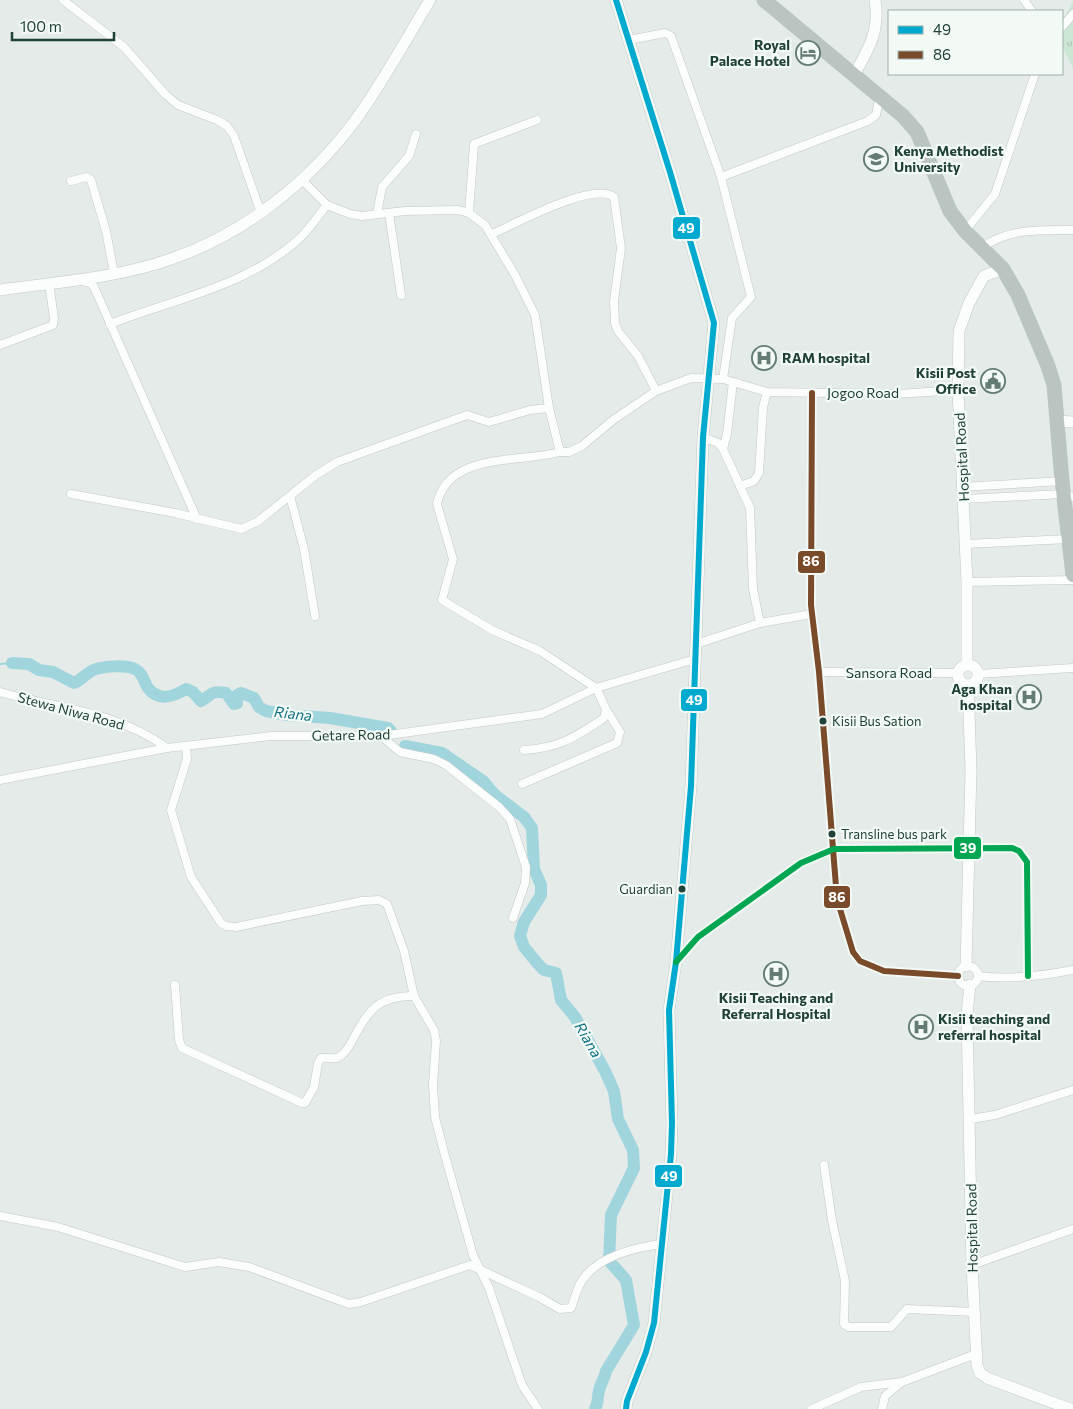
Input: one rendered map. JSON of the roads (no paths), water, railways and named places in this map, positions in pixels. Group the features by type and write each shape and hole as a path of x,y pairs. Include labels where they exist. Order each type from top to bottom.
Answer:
{"highway":[{"path":"764,0 855,73 904,116 917,132 945,203 965,230 1003,269 1018,295 1054,385 1056,422 1066,491 1073,575"}],"street":[{"path":"63,0 124,47 165,94 178,105 227,126 234,136 261,213"},
{"path":"0,290 77,280 141,268 193,250 261,213 303,181 354,122 430,0"},
{"path":"616,0 670,172 714,323 703,437 697,562 691,786 676,962 669,1010 672,1123 654,1323 646,1352 627,1401 626,1409"},
{"path":"855,73 874,36 877,12 875,0"},
{"path":"1063,26 1073,14"},
{"path":"629,40 664,33 671,36 722,177 752,297 732,318 723,379"},
{"path":"965,230 995,194 1035,75"},
{"path":"722,177 868,122 876,115 880,96"},
{"path":"469,213 474,144 537,120"},
{"path":"377,214 382,187 409,156 416,134"},
{"path":"70,181 87,177 91,180 106,231 114,273"},
{"path":"303,181 327,205 350,214 458,210 469,213 485,225 492,234 535,315 548,408 560,452"},
{"path":"492,234 555,205 573,199 603,194 614,197 622,248 614,301 615,323 618,331 638,356 656,390"},
{"path":"110,324 212,289 266,263 301,237 327,205"},
{"path":"389,213 401,295"},
{"path":"983,247 1001,235 1038,230 1073,230"},
{"name":"Hospital Road","path":"967,664 966,544 958,390 959,332 973,295 984,276 1003,269"},
{"path":"77,280 91,283 197,519"},
{"path":"0,345 53,326 54,318 49,283"},
{"name":"Jogoo Road","path":"596,688 540,651 492,630 444,601 442,597 453,559 437,504 448,481 459,471 469,467 569,452 582,446 613,420 656,390 691,378 723,379 767,392 897,394 958,390"},
{"path":"723,449 727,434 733,382"},
{"path":"740,486 754,481 759,473 763,408 767,392"},
{"path":"812,393 812,614 819,672 837,899 853,952 860,961 884,971 958,976"},
{"path":"71,494 241,529 257,522 325,468 467,415 489,422 530,410 548,408"},
{"path":"1056,422 1073,422"},
{"path":"703,437 718,443 723,449 750,508 753,589 760,623"},
{"path":"963,493 1066,491"},
{"path":"963,493 1066,491"},
{"path":"290,496 304,549 315,616"},
{"path":"966,544 1069,538"},
{"path":"967,582 1073,580"},
{"path":"696,644 760,623 812,614"},
{"name":"Getare Road","path":"0,780 167,748 271,736 381,736 542,714 596,688 695,659"},
{"path":"967,664 976,668 978,674 976,681 968,685 960,682 958,673 961,667 967,664"},
{"path":"978,674 1073,668"},
{"name":"Sansora Road","path":"819,672 958,673"},
{"path":"966,966 970,848 968,685"},
{"path":"522,784 617,743 620,732 596,688"},
{"name":"Stewa Niwa Road","path":"0,692 104,717 151,736 167,748"},
{"path":"524,750 547,749 559,745 604,718 606,709"},
{"path":"381,736 400,752 434,759 446,765 499,807 510,819 526,867 525,883 513,918"},
{"path":"186,746 187,759 171,810 191,877 221,923 230,927 236,927 362,901 383,901 387,904 400,940 414,996 434,1030 436,1041 433,1086 435,1117 460,1214 478,1267 489,1288 522,1386 538,1409"},
{"path":"676,962 698,937 801,863 834,849 1012,848 1019,851 1027,862 1028,976"},
{"path":"966,966 974,968 978,976 975,982 970,985 961,982 958,976 960,970 966,966"},
{"path":"978,976 992,978 1028,976 1073,970"},
{"path":"175,985 179,1040 182,1048 302,1103 305,1103 310,1097 321,1058 337,1058 344,1052 371,1009 393,997 414,996"},
{"name":"Hospital Road","path":"970,985 967,1014 971,1119 972,1265 976,1354 980,1373 987,1378 1063,1408"},
{"path":"971,1119 995,1115 1073,1090"},
{"path":"824,1165 832,1220 845,1281 844,1324 848,1328 892,1327 907,1309 974,1312"},
{"path":"0,1216 67,1229 185,1268 219,1262 248,1267 349,1304 361,1302 466,1265 478,1267 560,1309 566,1310 571,1308 584,1278 590,1271 626,1251 662,1244"},
{"path":"972,1265 1073,1230"},
{"path":"812,1409 860,1386 902,1382 976,1354"},
{"path":"882,1409 885,1396 902,1382"}],"waterway":[{"name":"Riana","path":"0,664 12,663"},
{"name":"Riana","path":"12,663 29,664 39,670 53,672 74,683 96,669 127,667 138,671 148,688 161,697 171,696 186,689 193,692 201,701 212,694 221,692 226,693 234,704 237,703 236,696 241,693 254,698 259,707 266,711 287,715 330,718 388,728 391,731"},
{"name":"Riana","path":"405,746 442,753 483,781 495,795 524,817 532,828 534,869 541,885 541,895 524,922 520,936 524,947 538,964 544,970 556,973 561,1000 575,1017 605,1071 614,1091 618,1119 633,1150 634,1168 611,1215 609,1261 626,1280 634,1325 606,1371 595,1409"}],"place":[{"name":"Royal Palace Hotel","path":"808,53"},
{"name":"Kenya Methodist University","path":"876,159"},
{"name":"RAM hospital","path":"764,358"},
{"name":"Kisii Post Office","path":"993,381"},
{"name":"Aga Khan hospital","path":"1029,697"},
{"name":"Kisii Bus Sation","path":"823,721"},
{"name":"Transline bus park","path":"832,834"},
{"name":"Guardian","path":"682,889"},
{"name":"Kisii Teaching and Referral Hospital","path":"776,974"},
{"name":"Kisii teaching and referral hospital","path":"921,1027"}]}
